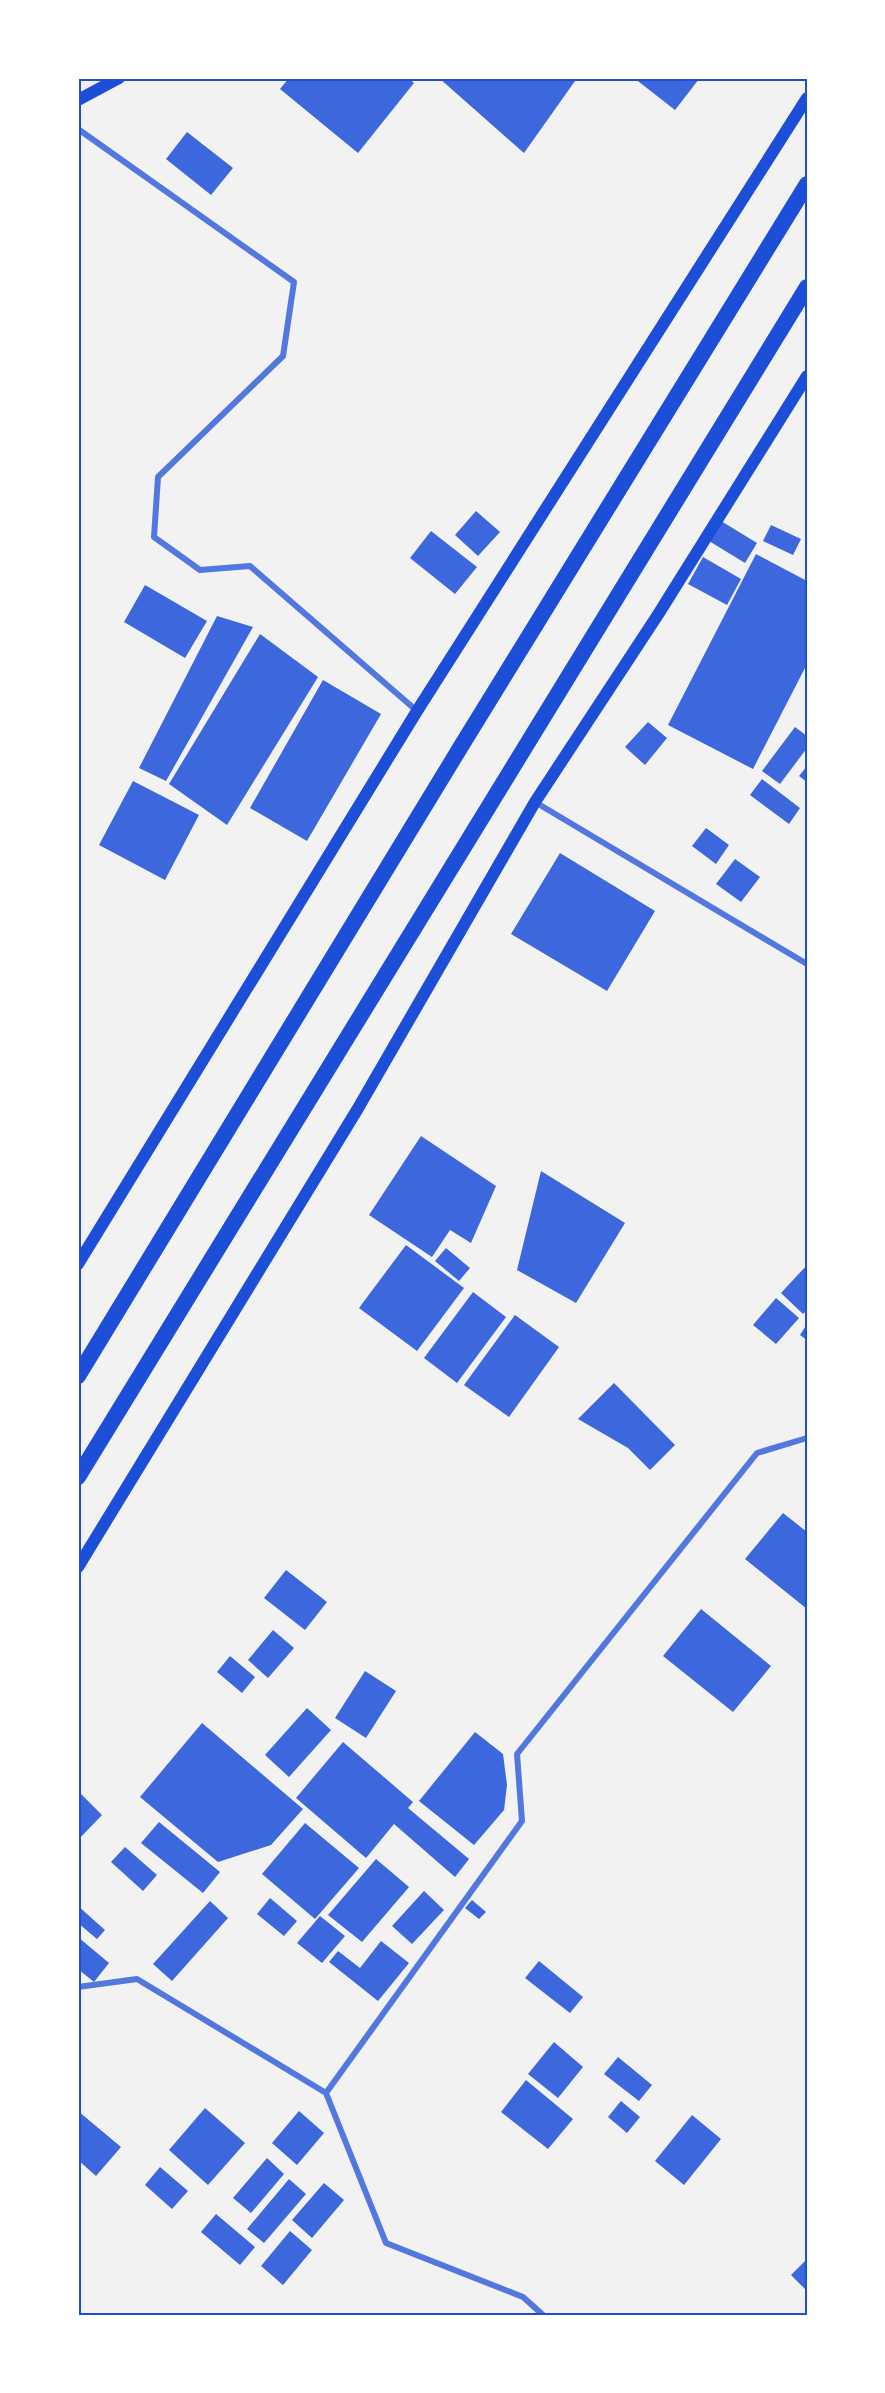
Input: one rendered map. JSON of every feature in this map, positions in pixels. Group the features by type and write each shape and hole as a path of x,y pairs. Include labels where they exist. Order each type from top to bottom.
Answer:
{"highway":[{"path":"78,1376 496,688 807,184"},
{"path":"78,1476 807,287"}],"main road":[{"path":"78,100 119,78"},
{"path":"78,1264 417,711 807,98"},
{"path":"78,1567 357,1110 535,802 658,613 807,376"}],"street":[{"path":"78,129 294,282 283,356 158,477 154,537 200,570 250,566 417,711"},
{"path":"535,802 807,964"},
{"path":"326,2093 522,1821 517,1754 757,1452 807,1438"},
{"path":"78,1987 137,1979 326,2093 386,2243 523,2297 543,2315"}],"building":[{"path":"289,78 409,78 414,83 358,153 280,89"},
{"path":"439,78 572,78 575,81 524,153"},
{"path":"634,78 698,78 699,79 675,110"},
{"path":"187,132 233,168 211,195 166,159"},
{"path":"476,511 500,532 478,556 455,535"},
{"path":"721,521 757,543 745,563 709,541"},
{"path":"771,525 801,539 793,555 763,541"},
{"path":"431,531 477,567 455,594 410,558"},
{"path":"756,554 807,581 807,664 753,769 668,725"},
{"path":"703,557 741,579 727,605 688,584"},
{"path":"145,585 207,621 185,658 124,622"},
{"path":"217,616 253,627 166,781 139,768"},
{"path":"260,634 318,677 227,825 169,784"},
{"path":"323,680 381,714 307,841 250,808"},
{"path":"648,722 667,738 645,765 625,747"},
{"path":"795,727 807,736 807,748 780,784 762,771"},
{"path":"807,766 807,782 799,776"},
{"path":"762,779 800,808 789,824 750,795"},
{"path":"133,781 199,815 165,880 99,845"},
{"path":"706,828 729,845 716,864 692,846"},
{"path":"560,853 655,911 607,991 511,934"},
{"path":"735,859 760,877 741,902 716,884"},
{"path":"421,1136 496,1186 471,1243 450,1230 432,1257 369,1215"},
{"path":"541,1171 625,1223 576,1303 517,1270"},
{"path":"406,1245 464,1288 417,1351 359,1308"},
{"path":"446,1248 470,1268 459,1281 435,1261"},
{"path":"807,1265 807,1310 803,1314 781,1293"},
{"path":"473,1292 506,1317 457,1383 424,1358"},
{"path":"776,1298 799,1318 776,1344 753,1325"},
{"path":"515,1315 559,1347 509,1417 464,1385"},
{"path":"807,1324 807,1340 800,1335"},
{"path":"614,1383 675,1445 650,1470 628,1448 578,1419"},
{"path":"783,1513 807,1532 807,1609 745,1559"},
{"path":"286,1570 327,1602 305,1630 264,1598"},
{"path":"701,1609 771,1666 733,1712 663,1656"},
{"path":"273,1630 294,1648 268,1678 248,1660"},
{"path":"230,1656 255,1677 242,1693 217,1672"},
{"path":"365,1671 396,1691 366,1738 335,1718"},
{"path":"307,1708 331,1730 289,1777 265,1755"},
{"path":"202,1723 303,1809 271,1845 218,1862 140,1797"},
{"path":"475,1732 503,1754 507,1785 504,1810 474,1845 419,1801"},
{"path":"343,1742 413,1802 408,1808 469,1859 455,1877 394,1824 366,1858 296,1798"},
{"path":"78,1791 102,1815 78,1840"},
{"path":"159,1822 220,1872 203,1893 141,1843"},
{"path":"305,1823 359,1868 315,1919 262,1874"},
{"path":"125,1847 157,1875 143,1891 111,1862"},
{"path":"376,1859 409,1887 362,1942 328,1915"},
{"path":"424,1891 444,1910 412,1944 392,1926"},
{"path":"270,1898 297,1921 284,1936 257,1914"},
{"path":"472,1900 486,1912 479,1919 465,1908"},
{"path":"210,1901 228,1918 172,1981 153,1964"},
{"path":"78,1906 105,1930 97,1939 78,1923"},
{"path":"320,1916 345,1936 322,1963 297,1943"},
{"path":"78,1937 109,1963 94,1982 78,1969"},
{"path":"381,1941 409,1963 378,2001 329,1962 338,1951 360,1968"},
{"path":"539,1961 583,1997 570,2013 525,1978"},
{"path":"554,2042 583,2067 558,2098 528,2074"},
{"path":"618,2057 652,2085 639,2101 604,2074"},
{"path":"526,2080 573,2119 548,2149 501,2112"},
{"path":"621,2101 640,2117 627,2133 608,2117"},
{"path":"205,2108 245,2143 208,2185 169,2150"},
{"path":"78,2111 121,2147 96,2176 78,2160"},
{"path":"299,2111 324,2133 297,2165 272,2143"},
{"path":"692,2115 721,2139 684,2185 655,2161"},
{"path":"267,2158 284,2174 251,2213 233,2198"},
{"path":"160,2167 188,2191 172,2209 145,2185"},
{"path":"289,2179 306,2194 264,2243 247,2229"},
{"path":"324,2183 344,2200 312,2238 292,2220"},
{"path":"216,2214 255,2247 240,2265 201,2232"},
{"path":"290,2231 312,2250 283,2285 261,2266"},
{"path":"807,2259 807,2291 791,2275"}]}
